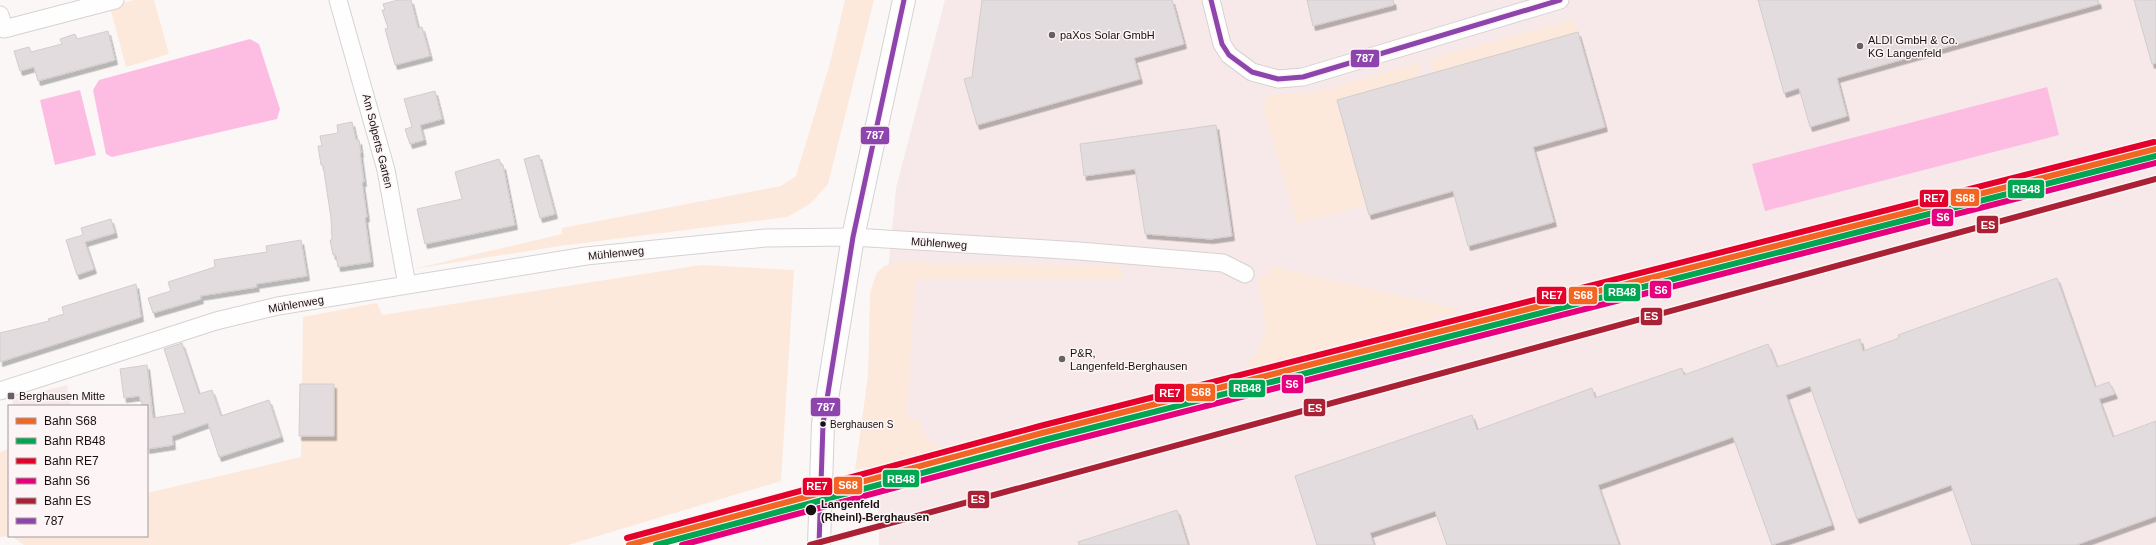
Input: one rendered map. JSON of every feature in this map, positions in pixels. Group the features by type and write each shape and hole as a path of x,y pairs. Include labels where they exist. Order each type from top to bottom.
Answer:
{"main road":[{"path":"819,545 823,424 853,238 904,0"}],"street":[{"path":"0,15 4,29 115,0"},
{"name":"Am Solperts Garten","path":"338,0 386,170 408,285"},
{"path":"1210,0 1222,44 1229,54 1252,72 1278,79 1303,77 1560,0"},
{"name":"Mühlenweg","path":"0,391 216,321 278,306 586,256 765,238 853,238 1079,251 1223,263 1245,274"}],"shaded area":[{"path":"134,0 154,0 169,54 126,67 110,7"},
{"path":"845,0 874,0 828,184 810,204 787,217 560,246 413,269 562,234 562,228 781,186 796,176 830,63"},
{"path":"945,0 2156,0 2156,545 879,545 877,386 896,188"},
{"path":"1574,19 1578,32 1434,73 1430,59"},
{"path":"250,39 259,44 280,109 277,119 112,157 106,154 93,90 99,80"},
{"path":"1419,63 1423,76 1337,100 1366,205 1302,222 1298,226 1265,117 1264,103 1268,95 1312,93"},
{"path":"2047,87 2059,135 1765,211 1752,164"},
{"path":"80,90 96,155 55,165 40,100"},
{"path":"896,262 1120,266 1124,276 1119,280 915,279 907,418 920,420 923,435 942,450 891,465 855,470 868,376 870,293 876,274 884,266"},
{"path":"701,265 794,270 781,481 568,545 24,545 12,537 148,537 148,493 301,457 303,317 377,303 382,315"},
{"path":"1270,266 1463,310 1249,369 1248,363 1262,343 1265,323 1258,278 1270,274"},
{"path":"67,385 71,405 13,405 12,399"},
{"path":"8,449 8,536 0,537 0,452"}],"building":[{"path":"398,0 411,0 418,28 422,27 430,56 395,65 385,29 388,28 382,10 385,10 383,4"},
{"name":"paXos Solar GmbH","path":"982,0 1172,0 1184,44 1134,58 1140,79 977,125 964,79 972,77"},
{"path":"1307,0 1393,0 1394,5 1313,26"},
{"name":"ALDI GmbH & Co. KG Langenfeld","path":"1758,0 2098,0 2099,4 1837,78 1847,116 1810,127 1799,88 1784,93"},
{"path":"2134,0 2156,0 2156,63 2152,64"},
{"path":"108,31 115,60 38,81 34,67 20,71 14,51 29,47 31,52 62,44 60,39 75,34 77,39"},
{"path":"1578,32 1605,127 1533,147 1554,222 1468,246 1453,191 1369,215 1337,100"},
{"path":"435,91 442,119 420,125 424,140 410,144 405,129 412,127 404,99"},
{"path":"352,122 356,140 359,140 361,153 364,182 362,182 367,217 365,218 371,262 338,267 336,255 333,255 330,240 332,240 331,218 323,165 321,165 318,146 322,146 320,136 338,133 337,125"},
{"path":"1216,125 1232,236 1211,239 1145,234 1135,169 1084,176 1080,144"},
{"path":"539,155 555,214 540,218 524,159"},
{"path":"499,159 501,165 503,165 515,225 425,244 417,209 462,199 455,172"},
{"path":"111,219 115,233 85,242 94,269 77,275 66,240 83,235 81,228"},
{"path":"301,240 307,276 256,284 257,287 200,296 201,299 153,313 148,298 171,291 168,282 215,267 214,260 267,252 266,246"},
{"path":"2057,278 2095,387 2109,382 2115,394 2099,399 2113,437 2156,421 2156,516 2076,545 1972,545 1951,485 1857,519 1810,386 1786,395 1832,525 1772,545 1733,437 1598,485 1619,545 1447,545 1435,511 1370,533 1374,545 1317,545 1295,476 1472,415 1477,430 1592,388 1595,398 1682,368 1684,375 1768,344 1777,367 1860,339 1863,351 1899,338 1898,335"},
{"path":"136,284 141,317 0,362 0,333 49,321 48,319 64,314 62,307"},
{"path":"182,343 199,394 212,390 221,416 269,400 281,437 219,457 208,423 172,436 173,445 148,449 148,405 143,405 139,396 124,398 120,369 147,365 153,418 185,413 164,349"},
{"path":"300,384 334,384 334,436 299,436"},
{"path":"1177,510 1188,545 1079,545 1078,542"}],"rail line":[{"name":"RE7","path":"627,538 1040,426 2154,142"},
{"name":"S68","path":"629,545 1042,433 2156,149"},
{"name":"RB48","path":"656,545 1044,440 2156,156"},
{"name":"S6","path":"682,545 1046,447 2156,163"},
{"name":"ES","path":"810,545 2156,179"}],"transit line":[{"name":"787","path":"819,545 823,424 853,237 904,0"},
{"name":"787","path":"1211,0 1222,44 1229,55 1252,72 1278,79 1303,77 1560,0"}],"place":[{"name":"paXos Solar GmbH","path":"1052,35"},
{"name":"ALDI GmbH & Co. KG Langenfeld","path":"1860,46"},
{"name":"P&R, Langenfeld-Berghausen","path":"1062,359"},
{"name":"Berghausen Mitte","path":"11,396"},
{"name":"Berghausen S","path":"823,424"},
{"name":"Langenfeld (Rheinl)-Berghausen","path":"811,510"}]}
